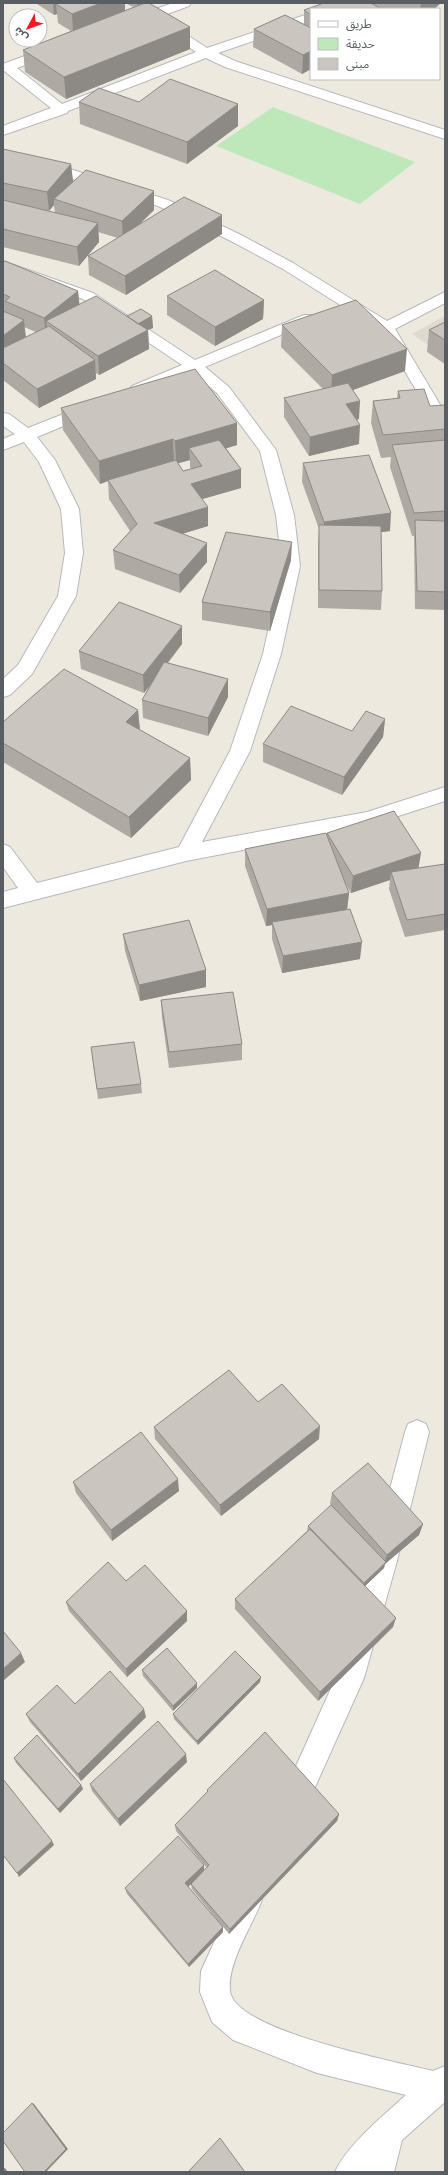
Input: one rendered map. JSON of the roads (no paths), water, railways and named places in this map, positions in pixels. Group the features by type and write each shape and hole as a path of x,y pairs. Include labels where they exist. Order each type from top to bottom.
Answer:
{"street":[{"path":"134,22 185,3"},
{"path":"3,131 62,110 310,12"},
{"path":"149,16 206,54 264,77 445,135"},
{"path":"62,110 6,67 66,46"},
{"path":"3,157 65,172 163,203 236,238 288,266 333,308 386,328 432,403 445,429"},
{"path":"3,265 88,296 194,366 223,390 268,450 285,515 291,566 272,654 240,751 186,853"},
{"path":"386,328 445,296"},
{"path":"121,396 333,308"},
{"path":"3,444 100,405"},
{"path":"3,418 27,435 47,460 70,509 74,553 67,596 25,669 3,690"},
{"path":"3,900 186,853 366,819 445,794"},
{"path":"3,852 32,892"},
{"path":"283,1826 350,1678 384,1561 417,1432"},
{"path":"260,1874 216,1971 215,1992 223,2011 244,2029 317,2058 441,2084"},
{"path":"351,2172 388,2132 441,2084"},
{"path":"378,2172 388,2132"}]}
